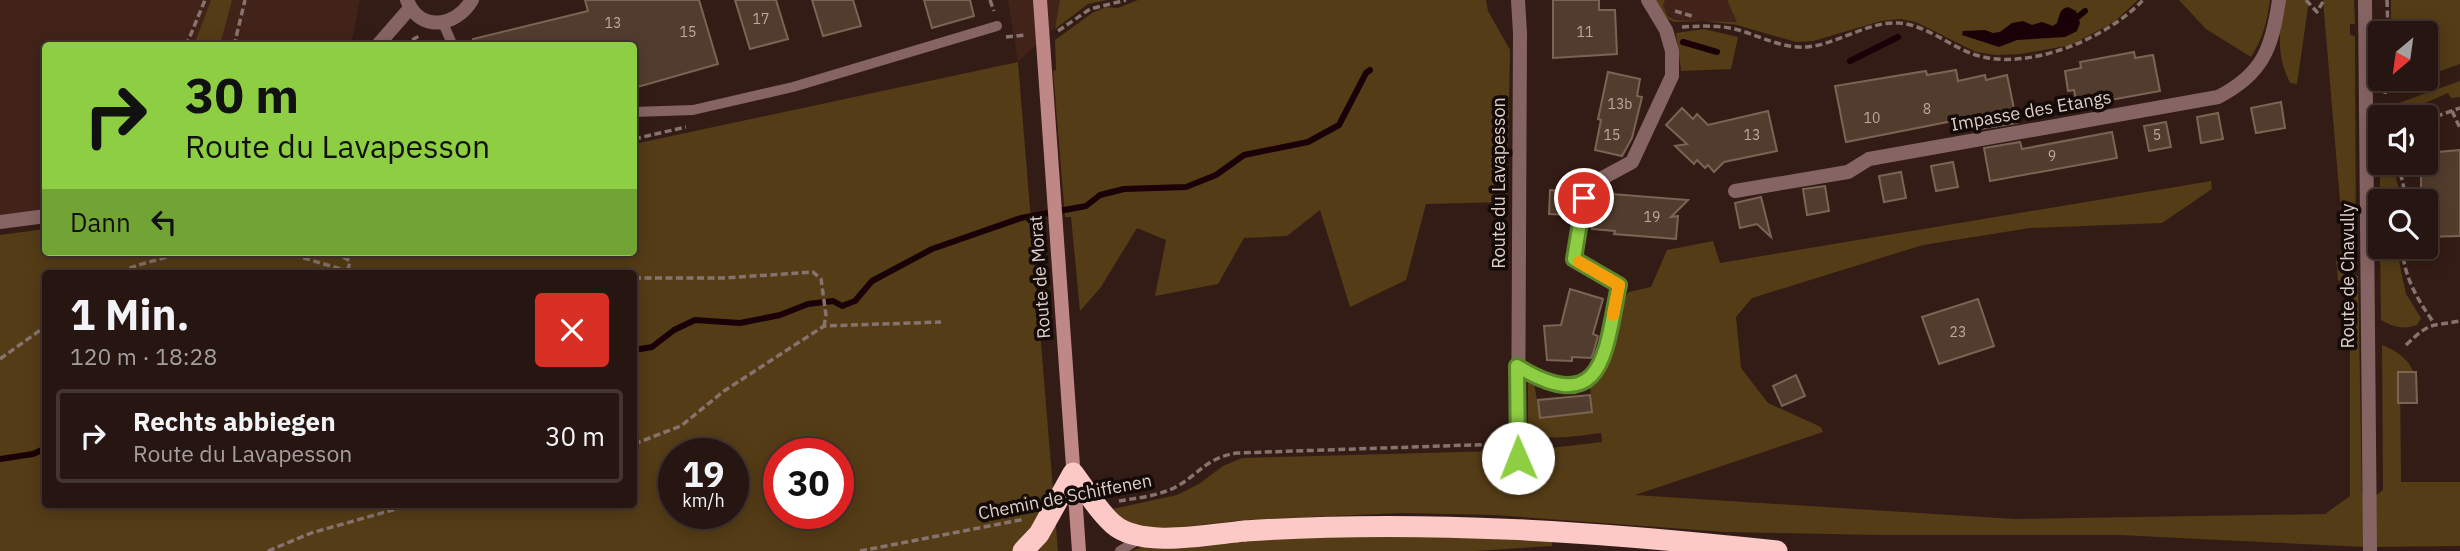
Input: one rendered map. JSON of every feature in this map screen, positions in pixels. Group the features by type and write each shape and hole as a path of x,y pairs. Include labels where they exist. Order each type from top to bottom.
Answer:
{"highway":[{"path":"1023,551 1040,534 1073,473 1114,526 1142,537 1161,538 1316,526 1457,527 1686,541 1777,551"}],"main road":[{"name":"Route de Morat","path":"1040,0 1079,551"}],"street":[{"path":"380,42 408,4 419,17 443,23 465,12 472,0"},
{"name":"Route du Lavapesson","path":"1518,0 1518,451"},
{"path":"1517,366 1540,380 1563,386 1587,381 1602,360 1619,285 1574,259 1584,198 1595,181 1632,162 1672,76 1672,51 1666,30 1648,0"},
{"name":"Impasse des Etangs","path":"1735,191 1848,172 1869,159 2218,97 2234,89 2253,74 2265,57 2279,0"},
{"name":"Route de Chavully","path":"2365,0 2370,551"},
{"path":"0,222 42,217"}],"lane":[{"path":"443,23 451,42"},
{"path":"637,112 693,110 793,87 997,26"},
{"path":"1120,551 1142,537"}],"path":[{"path":"188,42 205,0"},
{"path":"235,42 245,0"},
{"path":"1666,30 1712,25 1783,44 1807,47 1883,25 1903,23 1924,30 1974,55 1995,59 2019,58 2080,43 2099,35 2118,23 2143,0"},
{"path":"2306,0 2317,12 2324,0"},
{"path":"2387,0 2388,21"},
{"path":"408,42 421,35 428,38"},
{"path":"2384,99 2385,91"},
{"path":"2438,115 2460,108"},
{"path":"2452,110 2460,128"},
{"path":"125,270 138,263 169,256"},
{"path":"297,256 348,270 350,261 341,256"},
{"path":"2403,259 2413,293 2434,323"},
{"path":"637,278 725,278 813,272 821,279 826,315 824,326"},
{"path":"2406,345 2421,330 2434,323 2460,321"},
{"path":"637,443 681,426 723,391 824,326 941,322"},
{"path":"0,359 42,329"},
{"name":"Chemin de Schiffenen","path":"1112,503 1171,489 1209,461 1237,453 1518,451"},
{"path":"268,551 311,533 397,508"},
{"name":"Chemin de Schiffenen","path":"860,551 1030,518"}],"shaded area":[{"path":"0,0 360,0 352,42 42,42 42,210 0,217"},
{"path":"211,0 232,0 221,42 195,42"},
{"path":"1008,0 1084,0 1018,62"},
{"path":"1060,0 1107,0 1088,4 1055,29"},
{"path":"1138,0 1486,0 1488,11 1510,50 1507,202 1426,204 1406,280 1350,307 1320,210 1287,236 1244,238 1218,284 1155,296 1166,240 1137,228 1101,287 1080,311 1071,217 1065,217 1053,71 1056,70 1055,40 1092,13 1106,7 1118,8"},
{"path":"1655,0 1665,0 1663,6 1668,16 1675,20 1737,22 1727,0 2138,0 2114,22 2071,45 2020,54 1996,55 1976,52 1916,22 1900,19 1881,21 1813,41 1796,42 1737,25 1704,21 1674,22 1668,19"},
{"path":"1665,0 1727,0 1738,22 1675,20 1664,10"},
{"path":"2179,0 2270,0 2264,30 2251,57 2206,29"},
{"path":"2284,0 2309,0 2297,84 2290,83 2280,52"},
{"path":"2323,0 2354,0 2355,24 2350,24 2350,35 2355,36 2356,254 2354,259 2344,263 2345,272 2358,276 2362,493 2364,496 2378,494 2383,490 2382,345 2401,356 2414,374 2400,374 2401,482 2460,482 2460,546 2365,547 2120,535 1725,532 1495,515 1401,513 1243,520 1150,531 1094,513 1177,495 1199,484 1223,466 1242,458 1498,451 1508,458 1513,467 1516,490 1523,490 1526,466 1537,460 1542,449 1602,442 1601,433 1545,437 1528,431 1528,381 1534,383 1540,418 1592,412 1590,385 1605,370 1623,299 1629,292 1651,287 1667,250 1713,241 1720,263 2211,181 2212,189 2162,223 2030,228 1923,245 1752,298 1736,317 1741,368 1768,403 1821,427 1823,432 1635,495 2014,519 2325,514 2350,496 2350,289 2338,280 2336,258 2344,248"},
{"path":"2391,0 2460,0 2460,64 2438,72 2438,21 2391,21"},
{"path":"2068,7 2076,11 2080,23 2077,31 2065,37 2017,40 1999,47 1962,35 1963,31 2000,32 2012,23 2023,21 2032,25 2042,22 2053,26 2057,23 2061,11"},
{"path":"1704,29 1738,37 1731,69 1681,71 1676,33"},
{"path":"1018,62 1058,551 0,551 0,235 42,229 42,256 637,256 637,143"},
{"path":"2460,81 2460,97 2451,98 2448,93 2421,105 2393,105 2438,91"},
{"path":"2380,175 2395,175 2399,189 2380,189"},
{"path":"2380,259 2399,259 2406,294 2421,318 2417,325 2407,327 2381,320"},
{"path":"1312,532 1552,539 1552,546 1476,551 1132,551 1150,543"}],"building":[{"path":"585,0 699,0 718,64 637,87 637,42 473,42 473,39 588,11"},
{"path":"735,0 776,0 788,39 750,49"},
{"path":"812,0 853,0 861,26 823,36"},
{"path":"924,0 970,0 974,16 932,28"},
{"path":"1553,0 1599,0 1599,10 1615,10 1617,54 1553,58"},
{"path":"2134,52 2135,58 2153,55 2160,91 2077,106 2074,90 2068,91 2065,71 2081,68 2080,62"},
{"path":"1956,70 1958,81 1985,75 1986,80 2007,75 2017,123 1965,129 1963,119 1846,142 1835,86 1926,71 1927,75"},
{"path":"1608,72 1640,79 1637,96 1642,97 1632,138 1622,156 1595,150 1601,120 1598,119"},
{"path":"2281,102 2285,128 2256,133 2251,108"},
{"path":"1682,108 1693,119 1697,114 1708,125 1768,111 1777,151 1724,162 1714,172 1708,165 1705,168 1697,160 1694,164 1675,146 1687,144 1666,125"},
{"path":"2218,113 2223,139 2201,143 2197,117"},
{"path":"2166,122 2171,147 2149,151 2144,126"},
{"path":"2112,132 2117,158 1990,181 1984,148 2020,142 2022,149"},
{"path":"2460,150 2460,236 2438,237 2438,189 2421,189 2421,175 2438,175 2438,152"},
{"path":"1953,162 1958,187 1936,191 1931,166"},
{"path":"1901,172 1906,198 1884,202 1879,176"},
{"path":"1825,186 1829,211 1807,215 1803,189"},
{"path":"1550,190 1577,192 1571,215 1549,214"},
{"path":"1599,193 1688,200 1671,217 1678,216 1676,239 1614,234 1615,231 1592,229 1593,202"},
{"path":"1761,197 1771,237 1757,224 1740,228 1735,203"},
{"path":"1570,289 1603,299 1593,334 1598,336 1593,354 1591,358 1572,357 1572,361 1547,360 1544,326 1561,325"},
{"path":"1978,299 1994,346 1939,364 1922,317"},
{"path":"2398,372 2416,372 2417,403 2398,403"},
{"path":"1796,375 1805,396 1782,406 1773,386"},
{"path":"1590,395 1592,412 1540,418 1538,400"}],"waterway":[{"path":"2073,21 2085,11"},
{"path":"1850,61 1898,37"},
{"path":"1683,42 1717,52"},
{"path":"637,350 652,347 674,330 695,320 740,323 780,315 808,304 833,301 842,306 855,301 872,281 932,249 1021,218 1086,206 1100,195 1124,189 1186,187 1216,175 1244,155 1308,142 1339,125 1370,70"},
{"path":"0,459 33,454 42,450"}],"slow traffic":[{"path":"1579,262 1619,285 1613,315"}],"route":[{"path":"1518,458 1517,366 1540,380 1563,386 1587,381 1602,360 1609,334 1619,285 1574,259 1584,198"}]}
